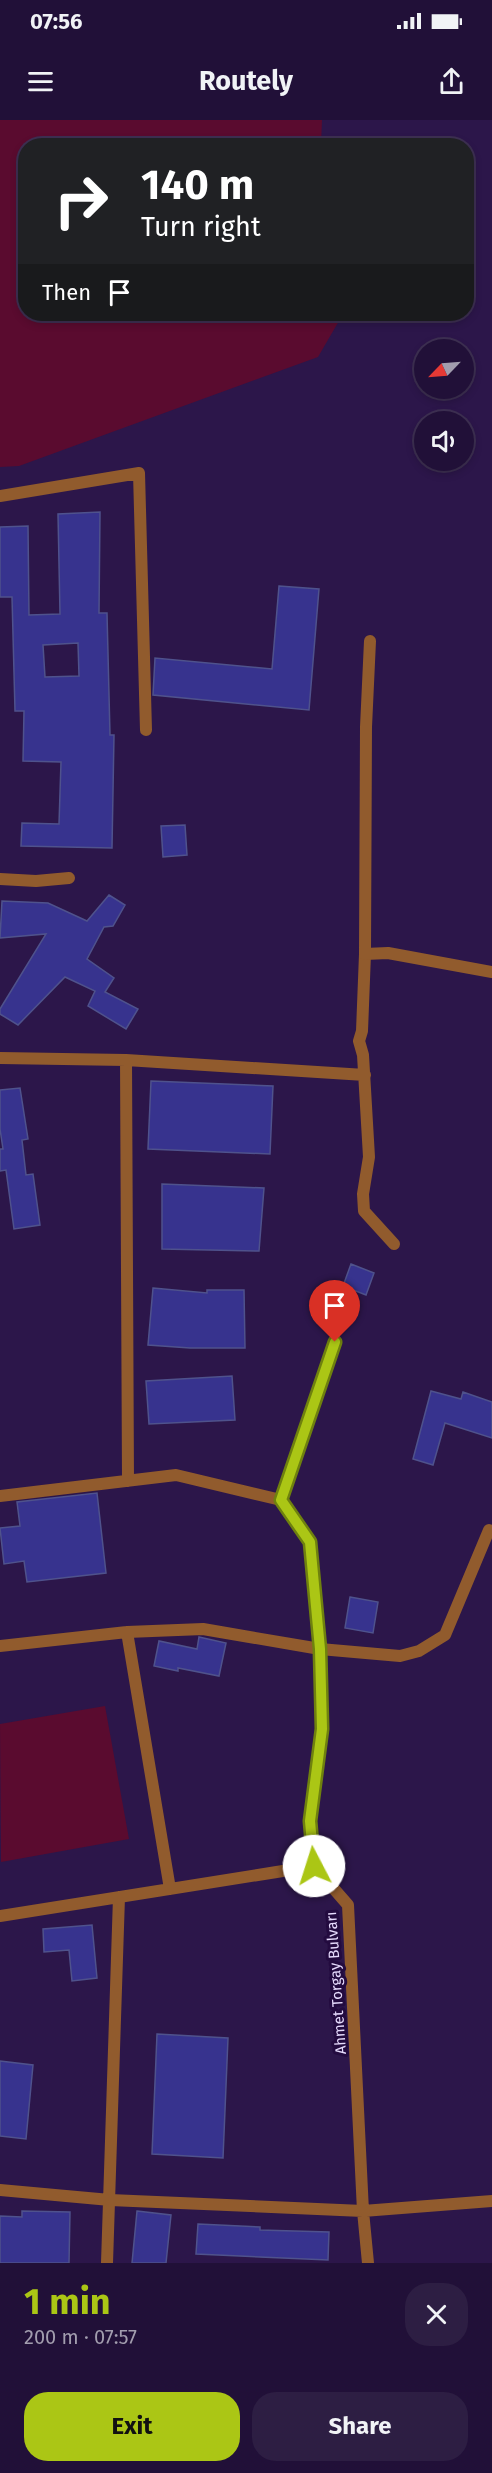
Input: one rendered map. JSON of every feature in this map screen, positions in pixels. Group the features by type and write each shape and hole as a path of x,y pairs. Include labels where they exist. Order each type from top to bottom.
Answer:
{"street":[{"path":"0,496 139,473 146,730"},
{"path":"370,641 366,727 365,954 362,1031 358,1041 363,1055 365,1075 369,1157 363,1194 364,1211 394,1244"},
{"path":"0,879 36,881 69,878"},
{"path":"365,954 388,953 492,972"},
{"path":"0,1058 126,1060 365,1075"},
{"path":"126,1060 128,1481"},
{"path":"281,1500 335,1342"},
{"path":"0,1496 177,1475 281,1500 310,1542 320,1649 322,1729 310,1821 314,1866 0,1916"},
{"path":"0,1646 127,1632 203,1629 320,1649 400,1656 419,1651 445,1635 489,1530"},
{"path":"127,1632 171,1889"},
{"name":"Ahmet Torgay Bulvarı","path":"314,1866 348,1905 363,2211 368,2263"},
{"path":"107,2263 119,1897"},
{"path":"0,2190 110,2200 363,2211 492,2201"}],"shaded area":[{"path":"0,120 322,120 321,138 18,138 18,321 339,321 318,357 19,466 0,467"},
{"path":"105,1706 129,1839 1,1862 0,1724"}],"building":[{"path":"100,512 99,613 107,613 110,735 114,735 112,848 21,846 22,823 59,824 61,762 23,761 24,711 15,711 12,597 0,597 0,527 28,526 29,615 60,614 58,514","holes":["78,643 79,676 45,677 43,645"]},
{"path":"279,586 319,589 309,710 153,695 155,658 272,669"},
{"path":"185,825 187,855 163,857 161,826"},
{"path":"109,895 125,905 113,926 104,927 87,959 114,978 105,992 138,1009 126,1029 88,1006 95,991 65,977 18,1025 0,1014 0,1009 46,934 0,938 2,901 48,903 87,921"},
{"path":"151,1081 273,1086 270,1154 148,1149"},
{"path":"20,1088 28,1139 22,1140 26,1175 33,1174 40,1225 14,1229 6,1170 0,1171 0,1149 3,1149 0,1129 0,1090"},
{"path":"162,1184 264,1188 259,1251 162,1249"},
{"path":"351,1264 374,1273 366,1295 343,1286"},
{"path":"153,1288 207,1293 207,1290 244,1290 245,1348 148,1345"},
{"path":"232,1376 235,1420 149,1424 146,1381"},
{"path":"431,1391 461,1399 463,1392 492,1402 492,1438 445,1423 433,1465 413,1459"},
{"path":"97,1493 106,1573 27,1582 24,1561 4,1564 0,1528 20,1526 17,1502"},
{"path":"350,1597 378,1602 373,1633 345,1628"},
{"path":"199,1637 226,1643 219,1676 154,1666 159,1641 197,1649"},
{"path":"92,1925 97,1978 72,1981 69,1950 44,1952 43,1929"},
{"path":"157,2034 228,2038 223,2158 152,2154"},
{"path":"0,2061 33,2065 26,2139 0,2136"},
{"path":"22,2211 70,2212 69,2263 0,2263 0,2216 22,2217"},
{"path":"137,2211 171,2215 166,2263 132,2263"},
{"path":"198,2224 260,2227 260,2230 329,2232 328,2260 196,2254"}],"route":[{"path":"314,1866 310,1821 322,1729 320,1649 310,1542 281,1500 335,1342"}]}
